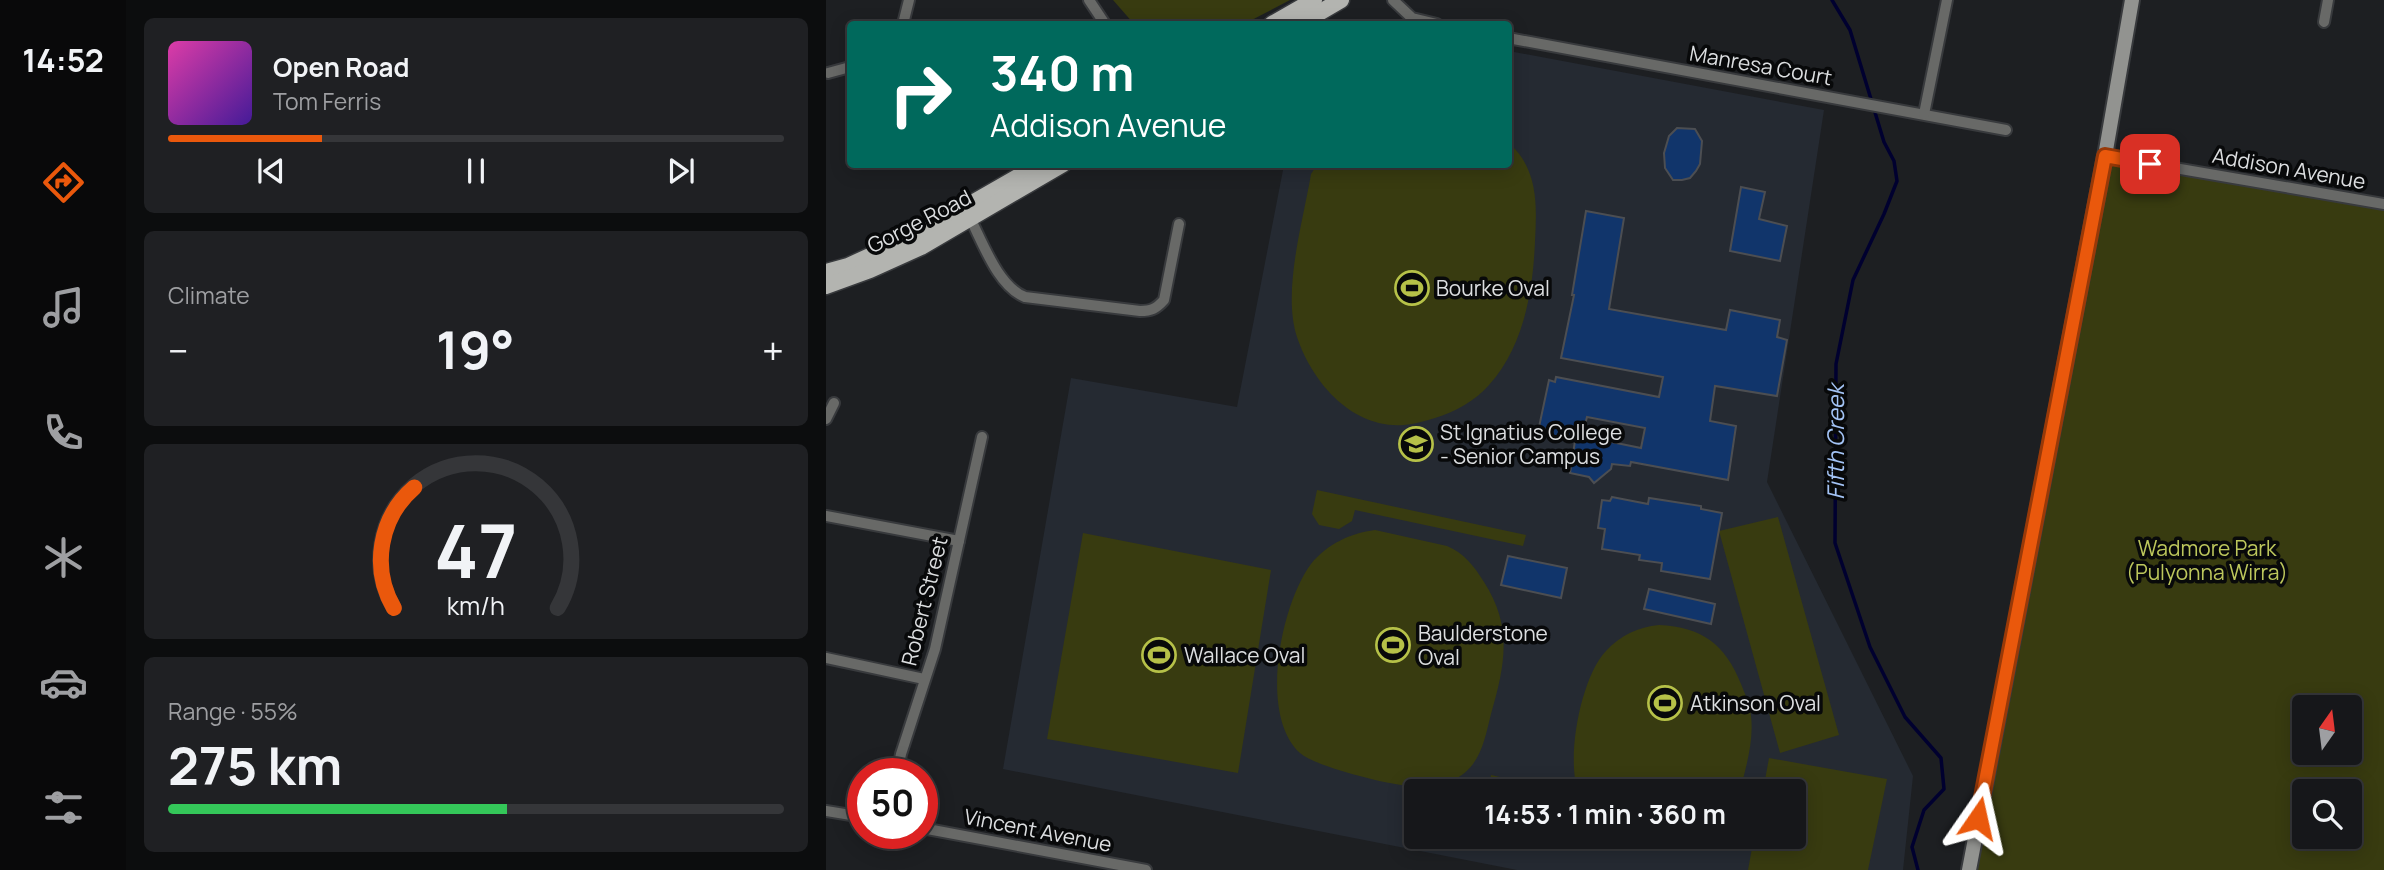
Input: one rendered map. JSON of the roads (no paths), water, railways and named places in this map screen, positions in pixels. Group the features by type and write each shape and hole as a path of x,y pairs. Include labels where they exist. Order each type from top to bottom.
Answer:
{"main road":[{"path":"1277,21 1314,0"},
{"path":"1305,21 1341,0"},
{"path":"1969,870 2105,156 2132,0"},
{"name":"Gorge Road","path":"826,286 921,247 1034,168"},
{"name":"Gorge Road","path":"826,272 848,266 968,214 1055,168"}],"street":[{"path":"903,21 909,0"},
{"path":"1089,0 1103,21"},
{"path":"1393,0 1412,18 1424,21"},
{"path":"1924,114 1947,0"},
{"path":"2324,22 2328,0"},
{"name":"Manresa Court","path":"1512,39 2006,130"},
{"path":"828,73 847,68"},
{"name":"Addison Avenue","path":"2105,156 2384,204"},
{"path":"968,214 1003,281 1016,293 1025,297 1140,311 1156,308 1164,300 1179,224"},
{"path":"826,419 834,403"},
{"name":"Robert Street","path":"900,758 935,649 982,437"},
{"path":"826,516 959,541"},
{"path":"826,658 924,678"},
{"path":"826,811 847,814"},
{"name":"Vincent Avenue","path":"938,831 1146,870"}],"waterway":[{"name":"Fifth Creek","path":"1832,0 1850,30 1884,142 1894,161 1897,181 1853,280 1836,364 1835,543 1870,647 1905,717 1941,758 1944,789 1924,810 1912,847 1918,870"}],"place":[{"name":"Bourke Oval","path":"1412,288"},
{"name":"St Ignatius College - Senior Campus","path":"1416,444"},
{"name":"Baulderstone Oval","path":"1393,645"},
{"name":"Wallace Oval","path":"1159,655"},
{"name":"Atkinson Oval","path":"1665,703"}],"park label":[{"name":"Wadmore Park (Pulyonna Wirra)","path":"2207,560"}]}
